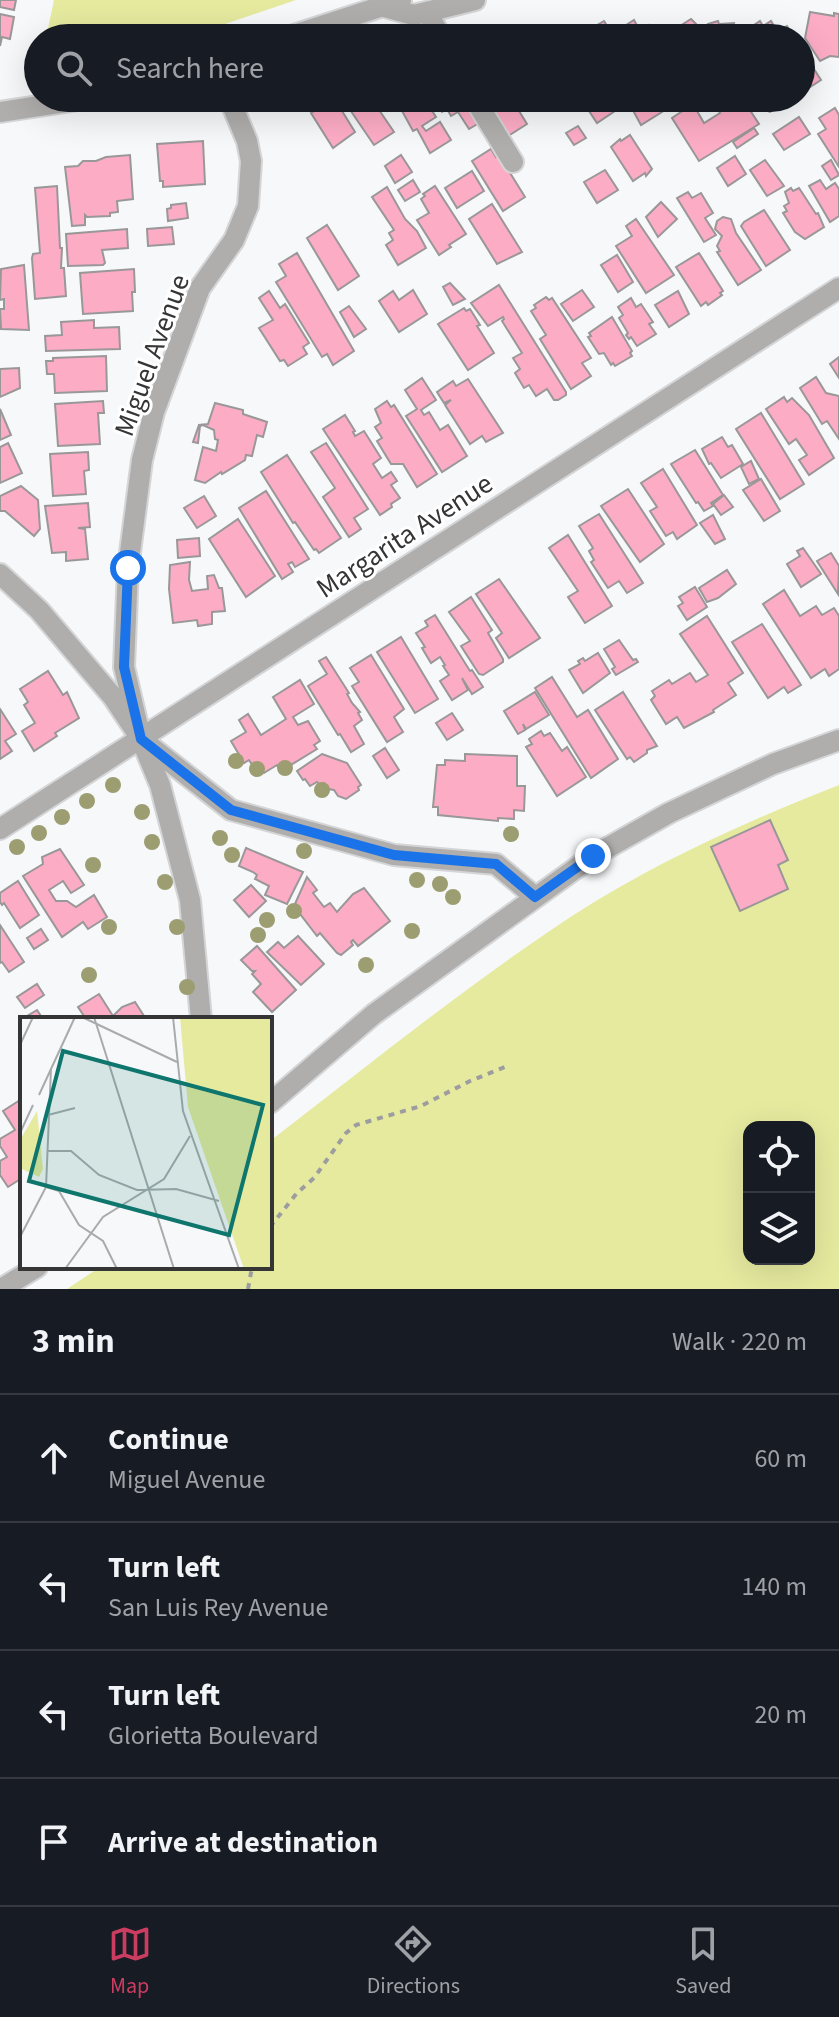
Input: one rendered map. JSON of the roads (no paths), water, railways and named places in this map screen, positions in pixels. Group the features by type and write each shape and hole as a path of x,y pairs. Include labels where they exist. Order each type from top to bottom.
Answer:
{"street":[{"path":"323,24 365,0"},
{"path":"327,24 393,4 414,15 475,0"},
{"path":"428,13 434,24"},
{"path":"0,112 24,108"},
{"name":"Miguel Avenue","path":"201,1017 190,900 160,785 141,739 124,667 128,568 142,460 154,412 200,288 234,240 248,206 251,161 247,141 235,112"},
{"path":"483,112 513,162"},
{"name":"Margarita Avenue","path":"0,829 839,288"},
{"path":"0,574 39,610 113,697 141,739 231,810 394,855 496,864 535,897"},
{"path":"272,1101 374,1014 593,856 669,813 773,764 839,740"},
{"path":"1,1289 34,1269"}]}
